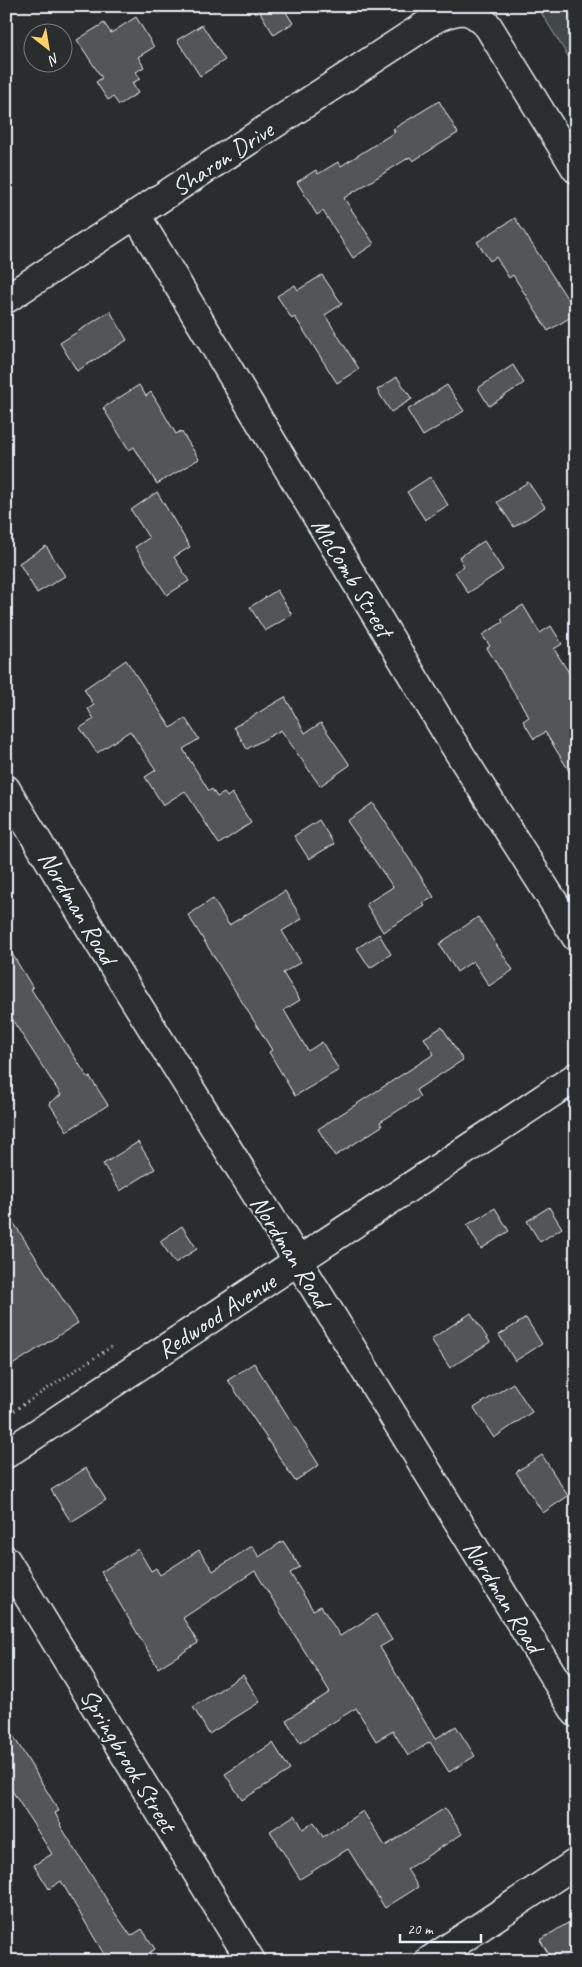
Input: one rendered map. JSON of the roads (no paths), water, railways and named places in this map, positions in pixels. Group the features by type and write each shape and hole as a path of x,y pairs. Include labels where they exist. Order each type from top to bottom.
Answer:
{"street":[{"name":"Sharon Drive","path":"6,299 438,17 456,10 476,13 488,26 576,169"},
{"name":"McComb Street","path":"136,214 451,740 576,937"},
{"name":"Nordman Road","path":"6,789 112,964 298,1261 576,1713"},
{"name":"Redwood Avenue","path":"6,1454 576,1076"},
{"name":"Springbrook Street","path":"6,1560 251,1961"},
{"path":"429,1961 576,1863"}]}
